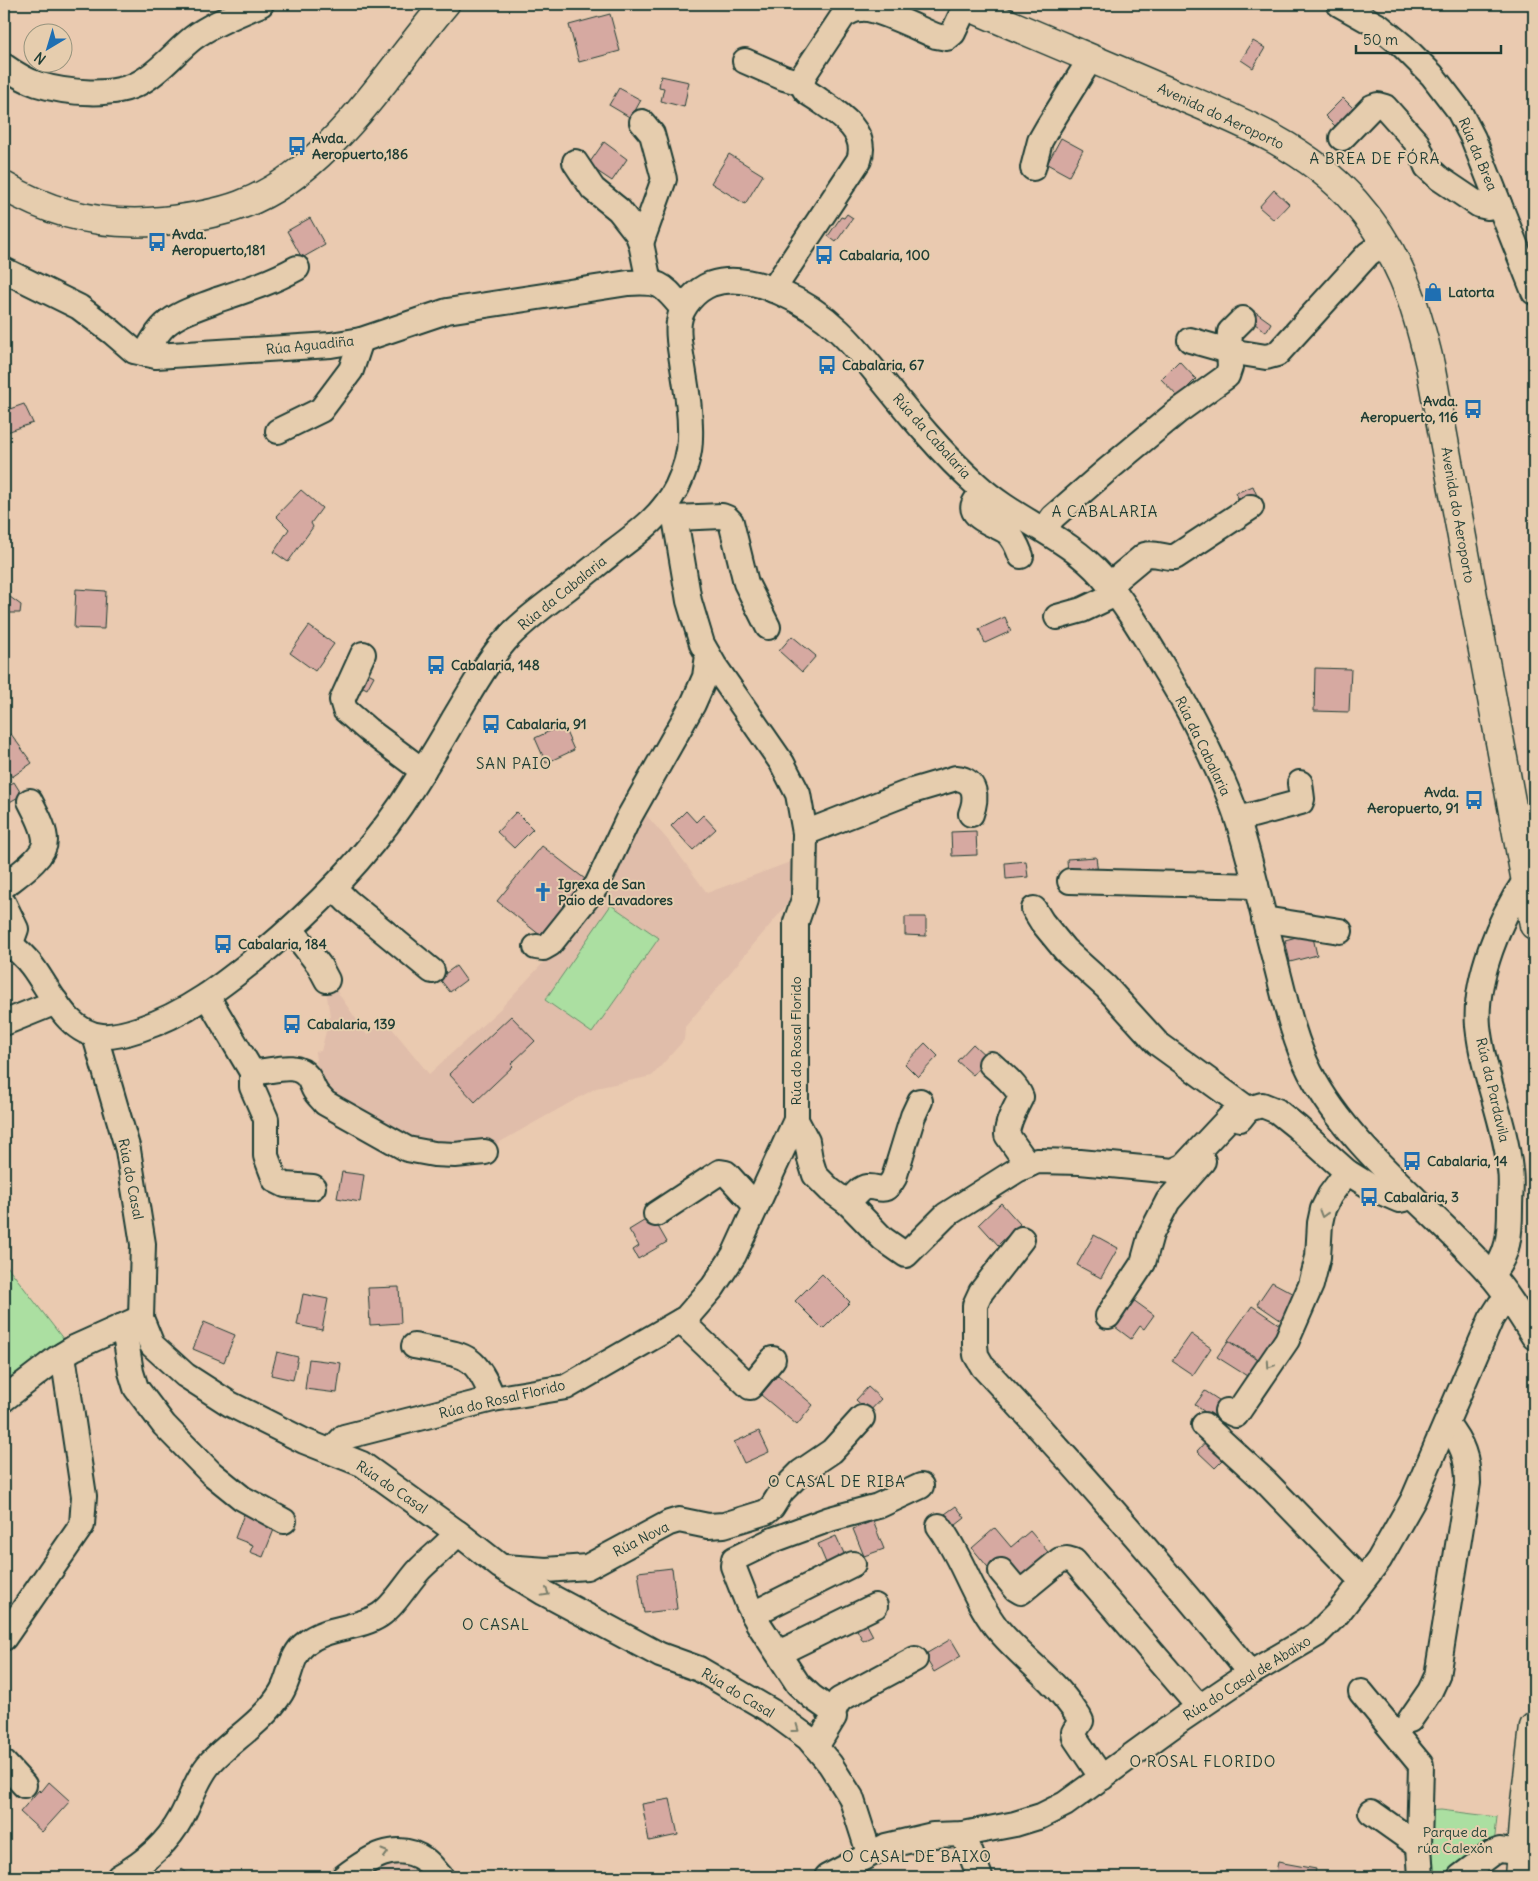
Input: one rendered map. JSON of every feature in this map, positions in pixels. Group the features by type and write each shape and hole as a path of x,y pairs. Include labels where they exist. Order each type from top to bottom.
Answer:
{"main road":[{"path":"4,186 36,204 67,214 107,222 147,223 192,218 240,206 286,182 324,150 356,115 445,4"},
{"name":"Avenida do Aeroporto","path":"964,4 1225,116 1278,141 1324,172 1339,186 1354,201 1385,242 1409,289 1430,365 1534,925"},
{"path":"1520,1865 1529,1807 1534,1727"}],"street":[{"path":"4,66 18,76 36,84 68,91 101,92 126,90 149,77 194,38 212,27 261,4"},
{"path":"773,290 859,160 862,152 861,143 851,125 838,113 804,89 802,83 805,72 843,16 850,11 863,8 936,36 947,38 953,33 964,4"},
{"name":"Rúa da Brea","path":"1339,4 1380,27 1403,46 1432,75 1458,109 1473,138 1534,292"},
{"path":"1033,168 1040,141 1091,58"},
{"path":"744,61 784,78 802,83"},
{"path":"1342,138 1372,107 1378,105 1385,107 1417,143 1427,167 1439,178 1479,205 1488,207 1499,204"},
{"path":"641,243 664,179 652,134 642,122"},
{"path":"575,162 598,194 619,210 637,233 641,243 649,282 665,287 683,309"},
{"path":"1190,340 1229,351 1266,357 1277,354 1368,254 1385,242"},
{"path":"145,354 159,331 166,324 188,311 266,282 297,268"},
{"name":"Rúa Aguadiña","path":"4,270 79,307 134,351 156,356 330,345 361,340 446,311 628,283 649,282"},
{"name":"Rúa da Cabalaria","path":"95,1036 111,1036 126,1033 152,1025 190,1007 207,996 291,929 334,888 364,855 396,812 423,771 474,685 504,642 530,616 640,530 670,512 684,470 690,444 690,420 679,341 679,321 683,309 700,290 716,282 743,282 773,290 807,306 838,330 861,354 952,461 997,502 1044,530 1090,563 1112,589 1137,623 1194,720 1238,819 1293,1026 1308,1069 1328,1102 1350,1129 1414,1198 1491,1275 1534,1338"},
{"path":"1044,530 1053,518 1113,465 1177,412 1227,376 1230,367 1230,332 1243,319"},
{"path":"278,431 321,410 351,370 361,340"},
{"path":"984,491 973,505 973,510 977,516 1007,532 1021,556"},
{"path":"1057,618 1082,610 1112,589 1145,555 1175,557 1251,506"},
{"path":"670,512 722,516 731,522 746,583 768,627"},
{"name":"Rúa do Rosal Florido","path":"331,1451 344,1437 493,1399 566,1387 686,1318 713,1288 734,1255 796,1120 796,922 804,899 805,833 798,794 782,763 702,644 690,601 670,512"},
{"path":"363,654 342,700 345,710 368,730 423,771"},
{"path":"536,947 543,948 550,944 597,886 628,819 705,677 708,655"},
{"path":"805,833 912,791 956,778 963,779 973,785 975,793 971,814"},
{"path":"1238,819 1300,802 1302,799 1300,783"},
{"path":"4,886 42,852 45,842 43,831 30,801"},
{"path":"1520,851 1534,829"},
{"name":"Rúa da Pardavila","path":"1491,1275 1499,1266 1510,1235 1510,1170 1478,1025 1480,992 1488,959 1502,918 1525,880"},
{"path":"1070,881 1256,886"},
{"path":"334,888 347,901 432,971"},
{"path":"4,904 16,929 7,941 28,961 67,1017 82,1030 95,1036"},
{"path":"1034,908 1042,922 1066,950 1106,987 1157,1043 1248,1109"},
{"path":"1264,919 1340,931"},
{"path":"291,929 319,965 327,980"},
{"path":"207,996 252,1072 252,1086 266,1118 266,1156 275,1180 285,1185 313,1187"},
{"path":"4,1023 56,1002"},
{"name":"Rúa do Casal","path":"95,1036 128,1150 143,1244 130,1322 185,1375 230,1404 304,1441 362,1464 458,1533 500,1566 544,1592 660,1654 699,1669 771,1711 808,1738 830,1764 851,1797 869,1853"},
{"path":"991,1064 1007,1078 1020,1094 1021,1097 1007,1130 1007,1135 1028,1165"},
{"path":"252,1072 292,1067 302,1070 315,1092 325,1103 407,1149 434,1154 455,1155 485,1152"},
{"path":"848,1203 860,1190 866,1187 880,1190 890,1185 894,1178 913,1116 920,1101"},
{"path":"796,1120 807,1141 815,1175 830,1190 848,1203 883,1240 906,1255 946,1214 1017,1170 1037,1161 1062,1161 1173,1171 1184,1166 1230,1117 1262,1105 1277,1111 1348,1172 1391,1198 1399,1200 1414,1198"},
{"path":"1108,1316 1143,1263 1151,1234 1168,1201 1232,1130 1248,1109"},
{"path":"656,1214 720,1172 726,1173 756,1206"},
{"path":"1227,1411 1236,1415 1287,1340 1316,1266 1323,1209 1330,1195 1348,1172"},
{"path":"1022,1239 981,1292 975,1305 976,1355 983,1367 1118,1515 1250,1673"},
{"name":"Rúa do Casal de Abaixo","path":"827,1877 869,1853 886,1846 933,1835 963,1834 1015,1824 1041,1816 1065,1804 1199,1707 1250,1673 1316,1635 1338,1613 1379,1560 1413,1500 1490,1319 1500,1305 1508,1298"},
{"path":"680,1321 750,1387 773,1359"},
{"path":"4,1399 63,1355 130,1322"},
{"path":"130,1322 126,1341 130,1372 136,1388 164,1425 211,1473 242,1498 284,1520"},
{"path":"414,1346 466,1357 477,1365 485,1377 493,1399"},
{"path":"4,1638 82,1525 84,1496 63,1355"},
{"name":"Rúa Nova","path":"500,1566 546,1570 588,1567 669,1523 679,1520 708,1526 757,1516 772,1507 782,1491 801,1472 832,1451 862,1418"},
{"path":"1410,1720 1430,1691 1437,1676 1468,1483 1468,1464 1456,1436 1446,1424"},
{"path":"1204,1425 1265,1481 1362,1581"},
{"path":"833,1712 798,1684 752,1614 733,1566 734,1559 772,1540 878,1506 921,1486"},
{"path":"939,1526 949,1539 978,1600 995,1626 1050,1681 1079,1717 1081,1721 1074,1732 1075,1738 1102,1778"},
{"path":"119,1877 136,1868 166,1842 181,1818 204,1770 212,1760 254,1725 276,1700 282,1692 297,1652 306,1642 319,1636 366,1622 381,1615 419,1570 458,1533"},
{"path":"1001,1571 1016,1589 1021,1592 1060,1560 1074,1561 1199,1707"},
{"path":"752,1614 853,1564"},
{"path":"778,1652 875,1606"},
{"path":"816,1747 834,1717 833,1712 839,1700 915,1659"},
{"path":"1361,1692 1421,1765 1419,1846 1421,1877"},
{"path":"4,1762 24,1785"},
{"path":"1371,1812 1419,1846"},
{"path":"963,1834 980,1877"},
{"path":"344,1877 367,1859 390,1850 409,1851 426,1860 441,1877"},
{"path":"1460,1877 1492,1853 1500,1850 1520,1865"}],"shaded area":[{"path":"641,809 672,845 707,893 793,861 792,892 789,902 685,1027 684,1040 652,1076 596,1088 491,1147 412,1140 319,1086 315,1052 321,1051 330,1016 326,990 334,987 367,1035 386,1021 429,1074 500,1009 542,964 602,890"},
{"path":"392,1865 405,1866 417,1872 421,1877 368,1877"}],"green space":[{"path":"611,905 659,938 592,1033 545,1000"},
{"path":"4,1262 64,1340 4,1381"},
{"name":"Parque da rúa Calexón","path":"1441,1810 1497,1817 1494,1845 1449,1877 1430,1877 1425,1811"}],"building":[{"path":"610,14 620,51 579,62 569,25"},
{"path":"1253,41 1265,48 1253,68 1241,60"},
{"path":"661,76 689,82 684,107 661,101 664,88 659,87"},
{"path":"619,88 641,100 631,118 609,105"},
{"path":"1343,98 1360,115 1342,133 1325,116"},
{"path":"1061,138 1083,150 1069,176 1047,164"},
{"path":"604,142 627,159 612,181 588,165"},
{"path":"729,154 763,175 745,204 711,183"},
{"path":"1274,190 1289,204 1274,220 1259,207"},
{"path":"847,214 853,218 836,242 828,236 841,217 844,218"},
{"path":"310,218 325,245 302,258 287,231"},
{"path":"1250,308 1271,323 1266,332 1244,316"},
{"path":"1179,361 1196,379 1178,397 1161,379"},
{"path":"24,404 33,423 4,433 4,411"},
{"path":"1253,486 1258,498 1241,505 1236,493"},
{"path":"301,490 322,508 311,523 313,527 288,562 274,552 289,529 276,516"},
{"path":"76,589 106,591 104,629 74,628"},
{"path":"5,597 10,597 21,605 20,613 5,613"},
{"path":"1005,617 1011,631 985,643 979,629"},
{"path":"309,626 334,644 315,671 290,653"},
{"path":"792,636 816,656 802,672 779,651"},
{"path":"1315,668 1351,669 1349,712 1314,711"},
{"path":"362,670 374,676 367,689 355,683"},
{"path":"563,725 574,750 546,763 535,738"},
{"path":"11,734 32,763 12,777 4,766 4,739"},
{"path":"14,782 22,795 6,804 4,788"},
{"path":"686,811 696,822 703,815 716,829 693,850 671,826"},
{"path":"516,812 533,829 514,848 497,832"},
{"path":"976,831 977,855 952,856 951,832"},
{"name":"Igrexa de San Paio de Lavadores","path":"542,846 589,882 545,939 497,901"},
{"path":"1096,857 1098,874 1068,875 1067,859"},
{"path":"1026,861 1028,877 1006,879 1005,863"},
{"path":"905,917 926,917 926,936 905,935"},
{"path":"1312,933 1317,955 1290,962 1285,940"},
{"path":"456,966 466,980 450,992 439,978"},
{"path":"511,1016 535,1041 511,1064 513,1066 475,1102 449,1074"},
{"path":"925,1043 938,1056 918,1077 905,1064"},
{"path":"973,1044 988,1058 973,1075 957,1061"},
{"path":"342,1172 364,1175 360,1202 337,1198"},
{"path":"1001,1203 1020,1224 998,1245 979,1224"},
{"path":"652,1216 667,1242 638,1259 633,1250 639,1246 629,1230"},
{"path":"1094,1235 1118,1248 1101,1278 1077,1265"},
{"path":"822,1274 850,1302 823,1329 795,1301"},
{"path":"1272,1282 1302,1298 1289,1326 1257,1304"},
{"path":"399,1287 401,1323 370,1325 368,1288"},
{"path":"303,1294 328,1299 322,1330 297,1325"},
{"path":"1129,1297 1154,1315 1144,1329 1140,1326 1131,1339 1111,1324"},
{"path":"1252,1306 1286,1329 1265,1363 1228,1340"},
{"path":"204,1322 235,1335 224,1362 193,1349"},
{"path":"1191,1334 1211,1348 1193,1375 1172,1361"},
{"path":"1228,1341 1266,1365 1255,1381 1217,1357"},
{"path":"277,1352 298,1357 293,1380 271,1375"},
{"path":"309,1359 341,1363 337,1393 305,1389"},
{"path":"778,1375 813,1405 797,1425 761,1395"},
{"path":"868,1387 881,1399 869,1412 856,1400"},
{"path":"1205,1391 1225,1404 1215,1419 1195,1405"},
{"path":"759,1431 769,1452 744,1463 734,1442"},
{"path":"1211,1436 1230,1453 1215,1468 1197,1451"},
{"path":"956,1506 965,1518 947,1532 938,1519"},
{"path":"244,1514 275,1527 263,1557 250,1552 253,1545 235,1538"},
{"path":"873,1521 884,1549 864,1556 853,1529"},
{"path":"995,1528 1011,1547 1030,1531 1054,1559 1022,1587 992,1572 972,1548"},
{"path":"836,1536 848,1562 829,1570 818,1544"},
{"path":"672,1568 677,1609 644,1613 638,1572"},
{"path":"863,1617 873,1636 863,1641 853,1622"},
{"path":"951,1639 961,1656 934,1672 924,1655"},
{"path":"49,1782 70,1801 42,1832 20,1812 39,1790 41,1792"},
{"path":"670,1799 678,1835 649,1841 642,1804"},
{"path":"1278,1862 1316,1869 1314,1877 1275,1877"},
{"path":"182,1869 192,1877 176,1877"}],"place":[{"name":"Avda. Aeropuerto,186","path":"297,146"},
{"name":"Avda. Aeropuerto,181","path":"157,242"},
{"name":"Cabalaria, 100","path":"824,255"},
{"name":"Latorta","path":"1433,292"},
{"name":"Cabalaria, 67","path":"827,365"},
{"name":"Avda. Aeropuerto, 116","path":"1473,409"},
{"name":"Cabalaria, 148","path":"436,665"},
{"name":"Cabalaria, 91","path":"491,724"},
{"name":"Avda. Aeropuerto, 91","path":"1474,800"},
{"name":"Igrexa de San Paio de Lavadores","path":"543,892"},
{"name":"Cabalaria, 184","path":"223,944"},
{"name":"Cabalaria, 139","path":"292,1024"},
{"name":"Cabalaria, 14","path":"1412,1161"},
{"name":"Cabalaria, 3","path":"1369,1197"}],"district":[{"name":"A BREA DE FÓRA","path":"1375,159"},
{"name":"A CABALARIA","path":"1105,512"},
{"name":"SAN PAIO","path":"514,764"},
{"name":"O CASAL DE RIBA","path":"837,1482"},
{"name":"O CASAL","path":"496,1625"},
{"name":"O ROSAL FLORIDO","path":"1203,1762"},
{"name":"O CASAL DE BAIXO","path":"917,1857"}]}
